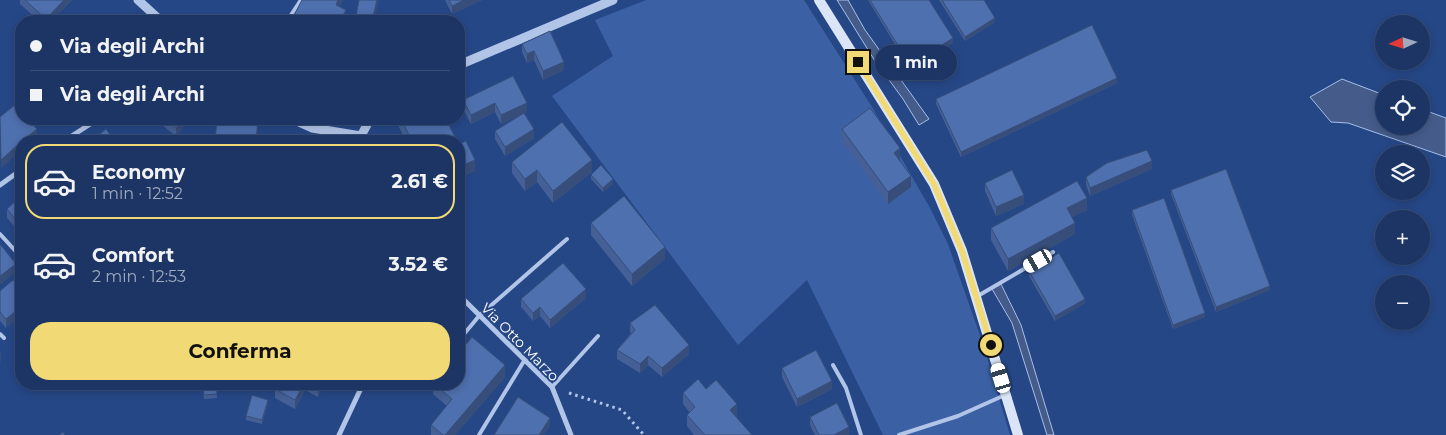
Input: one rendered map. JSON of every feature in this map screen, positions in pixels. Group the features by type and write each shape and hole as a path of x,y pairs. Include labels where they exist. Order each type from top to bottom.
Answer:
{"main road":[{"path":"820,0 934,184 962,251 1018,435"}],"street":[{"path":"138,0 154,15"},
{"path":"465,62 613,0"},
{"path":"73,135 89,125"},
{"path":"305,125 338,135"},
{"path":"0,185 15,174"},
{"name":"Via Otto Marzo","path":"465,302 552,387 572,435"},
{"path":"338,435 360,390"}],"lane":[{"path":"291,15 301,0"},
{"path":"0,234 15,250"},
{"path":"465,332 478,316 567,239"},
{"path":"976,297 1053,252"},
{"path":"0,334 4,338"},
{"path":"552,387 598,336"},
{"path":"479,435 524,361"},
{"path":"833,365 846,388 861,435"},
{"path":"899,435 958,416 1006,394"}],"path":[{"path":"552,387 622,410 644,435"}],"shaded area":[{"path":"646,0 804,0 872,107 930,208 948,244 983,344 1010,435 883,435 807,280 738,345 552,96 613,56 595,20"},
{"path":"837,0 848,0 865,30 929,119 919,125 903,99 875,61"},
{"path":"1342,79 1375,92 1375,132 1348,123 1331,122 1310,97"},
{"path":"1430,112 1446,118 1446,157 1430,151 1430,145 1411,145 1383,135 1430,135"},
{"path":"1001,284 1021,325 1054,435 1047,435 1012,323 992,289"}],"building":[{"path":"25,0 64,0 50,15 42,15"},
{"path":"302,0 338,0 336,5 346,10 343,15 294,15"},
{"path":"359,0 377,0 373,15 356,15"},
{"path":"449,0 464,0 452,6"},
{"path":"870,0 929,0 953,38 910,65"},
{"path":"942,0 984,0 995,18 965,37"},
{"path":"1092,25 1117,78 961,152 936,99"},
{"path":"550,31 564,62 543,71 534,51 527,54 522,44"},
{"path":"513,76 527,103 501,115 495,103 471,115 465,104 465,99"},
{"path":"15,105 15,125 33,125 37,129 30,135 15,135 15,147 1,160 0,117"},
{"path":"870,108 900,148 894,153 911,176 888,192 842,129"},
{"path":"524,113 534,129 505,147 495,131"},
{"path":"562,122 592,160 553,191 537,170 525,179 512,162"},
{"path":"216,125 257,125 257,135 216,135"},
{"path":"404,125 449,125 454,135 409,135"},
{"path":"106,129 110,135 98,135"},
{"path":"465,141 475,160 465,164"},
{"path":"1147,150 1152,161 1090,188 1086,177 1107,163"},
{"path":"601,165 613,179 603,188 591,175"},
{"path":"1226,169 1270,286 1216,307 1171,190"},
{"path":"1012,170 1024,195 996,207 985,183"},
{"path":"1077,181 1087,198 1067,208 1075,223 1008,259 991,228"},
{"path":"624,196 665,247 632,274 591,223"},
{"path":"1164,198 1205,313 1173,325 1132,210"},
{"path":"15,202 15,219 7,209"},
{"path":"0,244 15,265 0,276"},
{"path":"1059,253 1085,299 1055,316 1029,271"},
{"path":"563,263 586,289 550,320 540,307 533,313 521,299"},
{"path":"13,280 15,282 15,312 6,319 0,312 0,291"},
{"path":"655,305 689,345 662,368 648,356 640,364 617,350 635,330 630,323"},
{"path":"472,337 505,365 443,435 431,425 452,399 441,390 465,390 465,346"},
{"path":"816,350 832,381 797,399 782,368"},
{"path":"698,379 706,389 716,380 737,404 730,410 752,435 705,435 687,415 695,407 683,393"},
{"path":"204,390 217,390 217,394 204,395"},
{"path":"277,390 301,390 295,400"},
{"path":"252,395 268,400 262,420 246,416"},
{"path":"518,397 550,418 539,435 494,435"},
{"path":"837,403 849,427 834,435 819,435 810,417"}],"route":[{"path":"858,62 934,184 962,251 991,345"}]}
